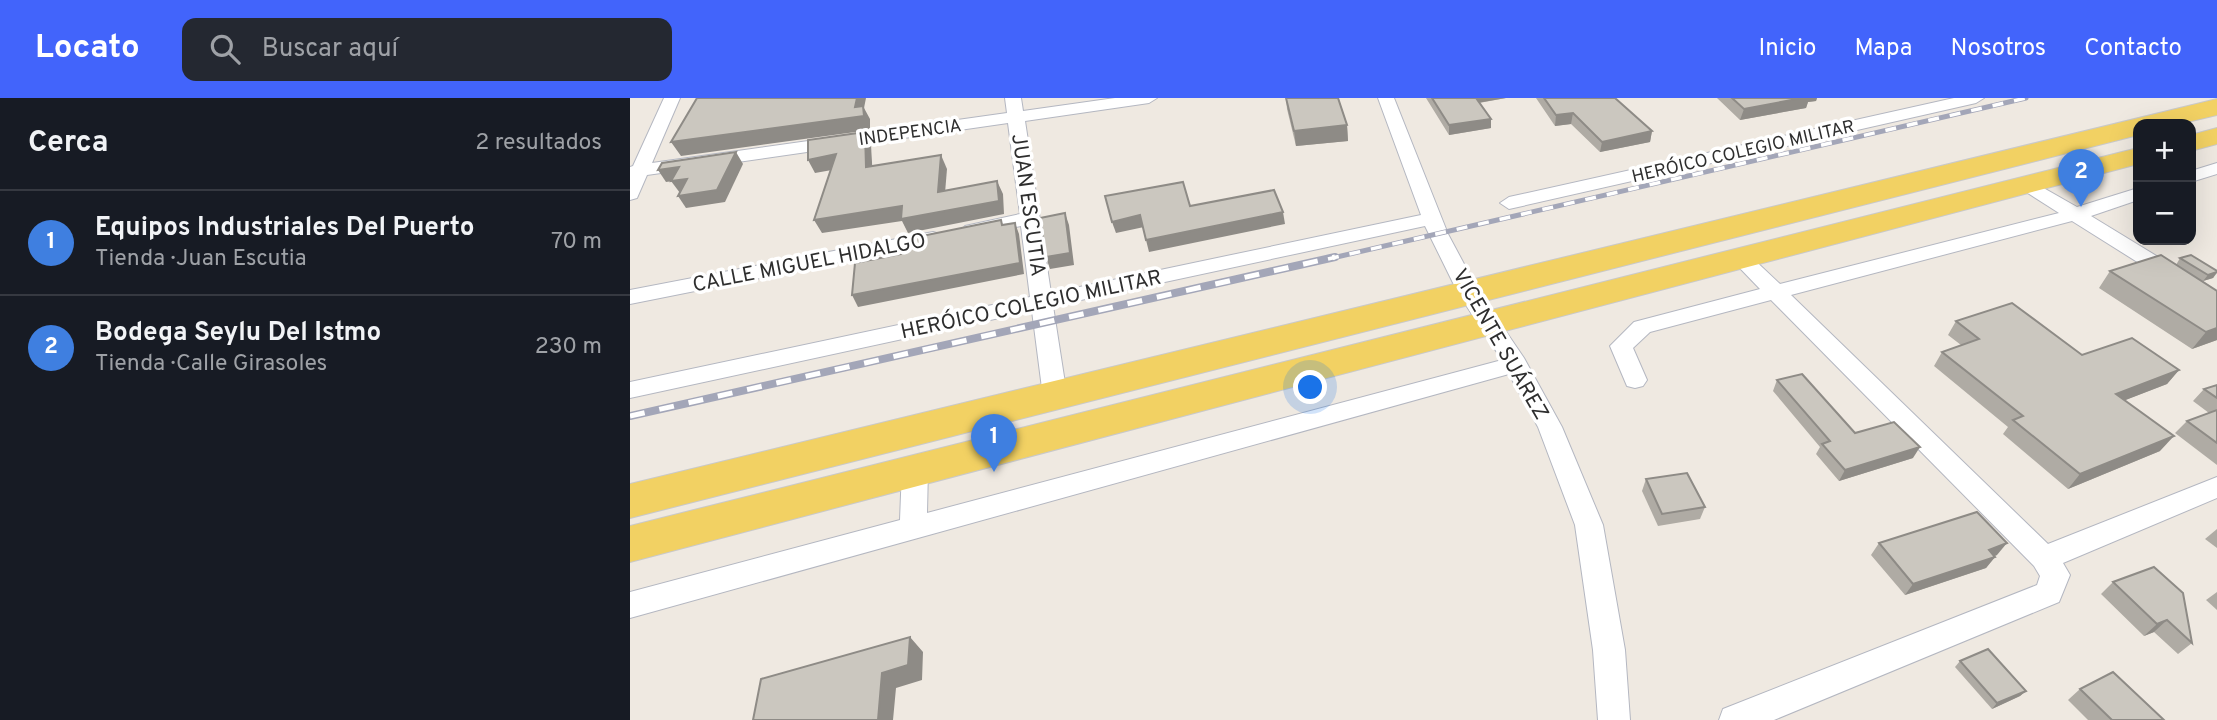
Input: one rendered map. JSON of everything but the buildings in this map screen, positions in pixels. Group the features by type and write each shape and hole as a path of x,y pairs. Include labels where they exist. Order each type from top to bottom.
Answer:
{"main road":[{"path":"2169,119 2217,107"},
{"path":"630,500 2133,128"},
{"path":"2196,142 2217,136"},
{"path":"630,544 2133,157"}],"street":[{"path":"630,194 635,171 672,98"},
{"name":"INDEPENCIA","path":"635,171 1014,107 1149,98"},
{"name":"VICENTE SUÁREZ","path":"1387,98 1438,234 1469,293 1516,364 1550,427 1589,525 1609,650 1614,720"},
{"name":"HERÓICO COLEGIO MILITAR","path":"1509,202 1934,102 1976,98"},
{"name":"JUAN ESCUTIA","path":"1014,107 1055,396"},
{"path":"2196,175 2217,168"},
{"path":"2026,184 2217,302"},
{"path":"1635,380 1621,346 1642,327 2076,214 2133,196"},
{"name":"CALLE MIGUEL HIDALGO","path":"630,297 1030,218"},
{"name":"HERÓICO COLEGIO MILITAR","path":"630,390 1433,218"},
{"path":"1735,720 2049,593 2054,575 2044,558 1740,257"},
{"path":"630,606 1516,364"},
{"path":"913,528 915,469"},
{"path":"2044,558 2217,486"}],"railway":[{"path":"1328,259 2026,98"},
{"path":"630,416 1335,257"}],"place":[{"name":"Bodega Seylu Del Istmo","path":"2081,207"},
{"name":"Equipos Industriales Del Puerto","path":"994,472"}]}
